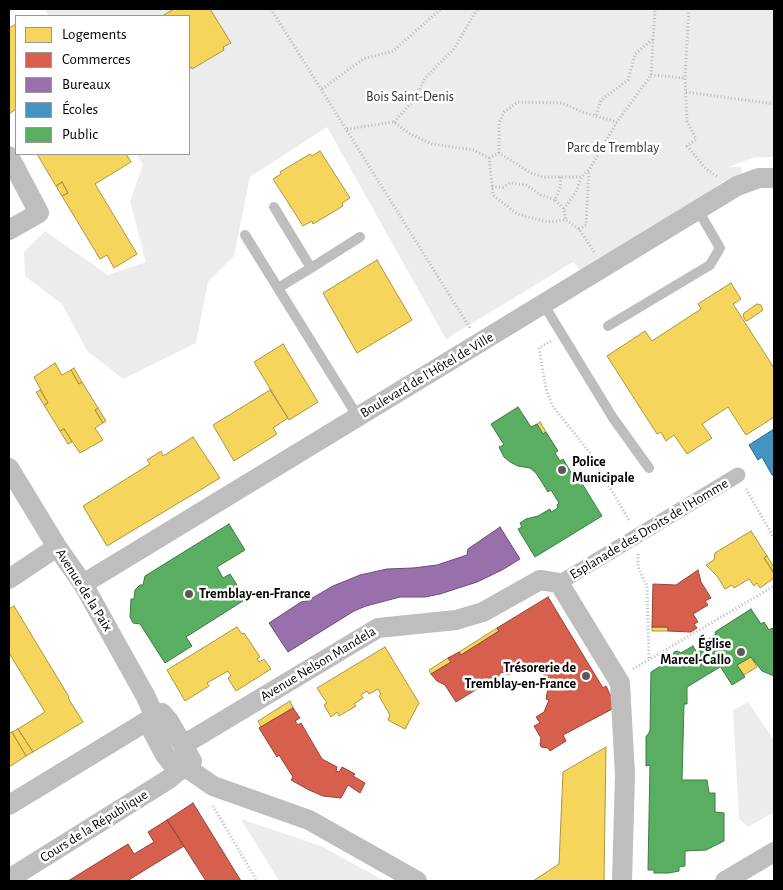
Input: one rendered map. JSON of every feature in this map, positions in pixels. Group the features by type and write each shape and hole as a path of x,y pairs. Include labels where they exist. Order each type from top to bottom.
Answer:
{"street":[{"path":"9,156 39,213 9,230"},
{"name":"Boulevard de l'Hôtel de Ville","path":"83,584 728,192 749,181 759,178 774,178"},
{"name":"Avenue de la Paix","path":"9,468 57,547 83,584 146,697 150,718 165,755 183,770 214,786 309,820 417,881"},
{"name":"Esplanade des Droits de l'Homme","path":"559,583 738,476"},
{"path":"9,579 57,547"},
{"name":"Avenue Nelson Mandela","path":"183,745 378,628 456,620 483,612 540,580 559,583"},
{"path":"559,583 620,683 625,775 622,881"},
{"path":"9,805 150,718 162,713 170,721 192,761 183,770"},
{"name":"Cours de la République","path":"9,879 183,770"},
{"path":"725,881 774,852"}],"lane":[{"path":"274,208 311,268"},
{"path":"608,326 710,265 720,248 703,208"},
{"path":"246,235 358,417"},
{"path":"278,288 360,237"},
{"path":"544,305 614,418 649,468"}],"path":[{"path":"271,9 480,343"},
{"path":"322,89 363,59 393,51 441,9"},
{"path":"347,128 394,122 416,98 424,78 454,49 477,9"},
{"path":"564,209 577,190 581,177 589,170 617,122 650,75 655,9"},
{"path":"688,9 685,78 687,121 696,139 686,146 706,169 718,176 728,192"},
{"path":"596,115 601,100 628,80 635,54 653,39"},
{"path":"650,75 685,78"},
{"path":"686,92 774,104"},
{"path":"499,153 499,123 504,112 518,102 562,103 582,112 617,122"},
{"path":"394,122 410,134 432,144 474,150 489,158"},
{"path":"489,158 499,153"},
{"path":"499,153 531,173 543,177 581,177"},
{"path":"489,158 493,195 517,214 547,222 566,220 579,229 584,238"},
{"path":"579,229 586,225 589,170"},
{"path":"555,200 560,188 561,177"},
{"path":"492,187 503,188 510,183 526,185 540,195 555,200 564,209 566,220"},
{"path":"562,334 539,348 546,389 552,405 590,454 638,536 638,567 647,586 649,659"},
{"path":"738,476 774,538"},
{"path":"617,678 774,586"},
{"path":"214,786 208,798 257,881"}],"green space":[{"name":"Bois Saint-Denis","path":"44,9 774,9 774,157 755,157 728,167 741,167 742,173 719,184 710,193 582,271 573,262 446,339 327,127 250,177 234,256 208,282 196,343 123,379 87,351 62,304 25,276 24,252 45,231 108,275 146,262 130,201 143,165 137,155 190,155 190,15 48,15"},
{"path":"748,702 774,740 774,812 748,827 739,819 733,710"},
{"path":"241,819 321,846 385,881 279,881"}],"building: Logements":[{"path":"174,9 210,9 231,43 223,47 224,50 192,69 190,68 190,15 164,15"},
{"path":"15,25 15,110 9,114 9,28"},
{"path":"320,151 350,198 342,203 343,206 313,224 312,221 303,226 273,179 281,174 280,172 310,154 312,156"},
{"path":"38,155 127,155 131,162 95,184 137,254 114,268 107,255 100,259 62,196 68,193 62,182 56,186"},
{"path":"62,182 68,193 62,196 56,186"},
{"path":"377,260 412,320 357,353 323,293"},
{"path":"731,283 741,299 733,304 774,368 774,417 746,435 728,407 702,424 712,438 687,454 674,435 666,441 661,432 657,434 607,356 645,331 652,341 701,309 698,304"},
{"path":"757,304 761,305 763,310 747,321 745,320 744,313"},
{"path":"283,344 318,402 289,420 254,362"},
{"path":"55,363 62,375 71,370 79,384 82,382 98,408 95,410 103,423 95,428 103,440 80,453 64,429 60,431 44,405 48,403 34,377"},
{"path":"74,368 82,382 79,384 71,370"},
{"path":"40,390 48,403 44,405 36,392"},
{"path":"270,390 288,418 273,428 277,434 234,461 213,425"},
{"path":"98,408 106,421 103,423 95,410"},
{"path":"540,422 546,432 543,434 537,424"},
{"path":"64,429 72,442 68,444 60,431"},
{"path":"193,437 220,478 107,546 83,506 150,464 147,460 161,451 163,456"},
{"path":"751,531 767,556 764,558 774,574 774,578 760,588 757,583 754,586 749,579 734,588 732,585 725,589 717,576 706,565 714,560 715,553"},
{"path":"767,556 774,567 773,571 764,558"},
{"path":"14,606 83,722 33,752 18,729 45,712 9,653 9,609"},
{"path":"237,627 242,634 244,633 260,657 257,659 259,662 264,659 271,669 236,691 228,678 231,676 228,671 207,683 209,686 185,701 167,670"},
{"path":"652,627 668,627 668,631 652,631"},
{"path":"497,628 499,631 461,655 459,652"},
{"path":"385,647 419,703 405,729 388,720 390,715 379,696 381,694 378,689 369,694 367,691 361,695 363,698 354,704 356,706 339,716 337,712 331,717 324,705 327,703 317,688"},
{"path":"751,657 757,667 744,675 737,665"},
{"path":"448,658 451,662 431,674 429,670"},
{"path":"290,701 293,708 261,727 258,721"},
{"path":"18,729 33,752 26,756 12,732"},
{"path":"12,732 26,756 9,767 9,734"},
{"path":"606,747 604,881 533,881 559,864 563,772"}],"building: Commerces":[{"path":"698,570 701,582 711,598 705,601 708,605 693,614 698,622 694,624 697,628 691,632 668,631 668,627 652,627 653,584 676,585"},
{"path":"548,597 603,688 606,686 616,707 563,735 566,741 550,751 548,748 541,747 541,738 534,726 540,723 536,717 544,712 549,700 546,699 548,688 545,676 538,669 527,665 512,671 509,675 501,672 491,690 482,686 456,702 445,685 437,681 431,674 451,662 448,658 459,652 461,655 499,631 497,628"},
{"path":"293,708 300,718 295,721 298,725 301,723 322,759 337,767 336,771 339,772 342,767 355,774 353,776 365,783 360,793 348,785 341,798 323,796 291,780 293,777 279,755 277,757 259,728"},
{"path":"193,803 241,881 206,881 167,820"},
{"path":"167,820 184,846 127,881 68,881 128,844 134,854 154,842 148,832"}],"building: Bureaux":[{"path":"500,527 520,559 477,582 440,594 425,597 400,597 366,606 354,611 288,652 269,623 301,602 307,601 333,586 360,575 387,569 437,565 467,555 468,549"}],"building: Écoles":[{"path":"774,429 774,476 762,457 758,460 749,445"}],"building: Public":[{"path":"518,407 531,427 537,424 543,434 546,432 558,451 555,453 560,461 563,459 575,479 578,477 602,516 535,557 518,529 522,527 520,523 550,509 551,512 558,508 557,505 559,503 551,490 548,492 536,473 530,468 518,466 510,462 504,457 499,447 504,445 491,424"},
{"name":"Tremblay-en-France","path":"229,524 245,550 217,567 223,578 230,574 246,599 186,637 192,646 165,663 140,624 133,623 130,617 131,599 134,599 135,590 140,585 143,585 145,576"},
{"name":"Église Marcel-Callo","path":"751,609 761,624 764,622 769,630 772,628 774,632 774,676 762,671 751,657 737,665 745,677 732,685 718,663 716,664 704,642 716,634 715,632"},
{"path":"693,646 697,653 705,647 720,667 687,687 687,704 684,704 682,780 707,780 709,793 715,793 715,812 724,813 724,841 706,850 685,851 685,866 679,867 679,871 654,873 654,870 648,870 650,765 646,766 646,737 650,731 651,672 672,659 674,652 678,651 681,653"}],"place":[{"name":"Police Municipale","path":"562,470"},
{"name":"Tremblay-en-France","path":"189,594"},
{"name":"Église Marcel-Callo","path":"741,652"},
{"name":"Trésorerie de Tremblay-en-France","path":"586,676"}],"park label":[{"name":"Parc de Tremblay","path":"613,148"}]}
